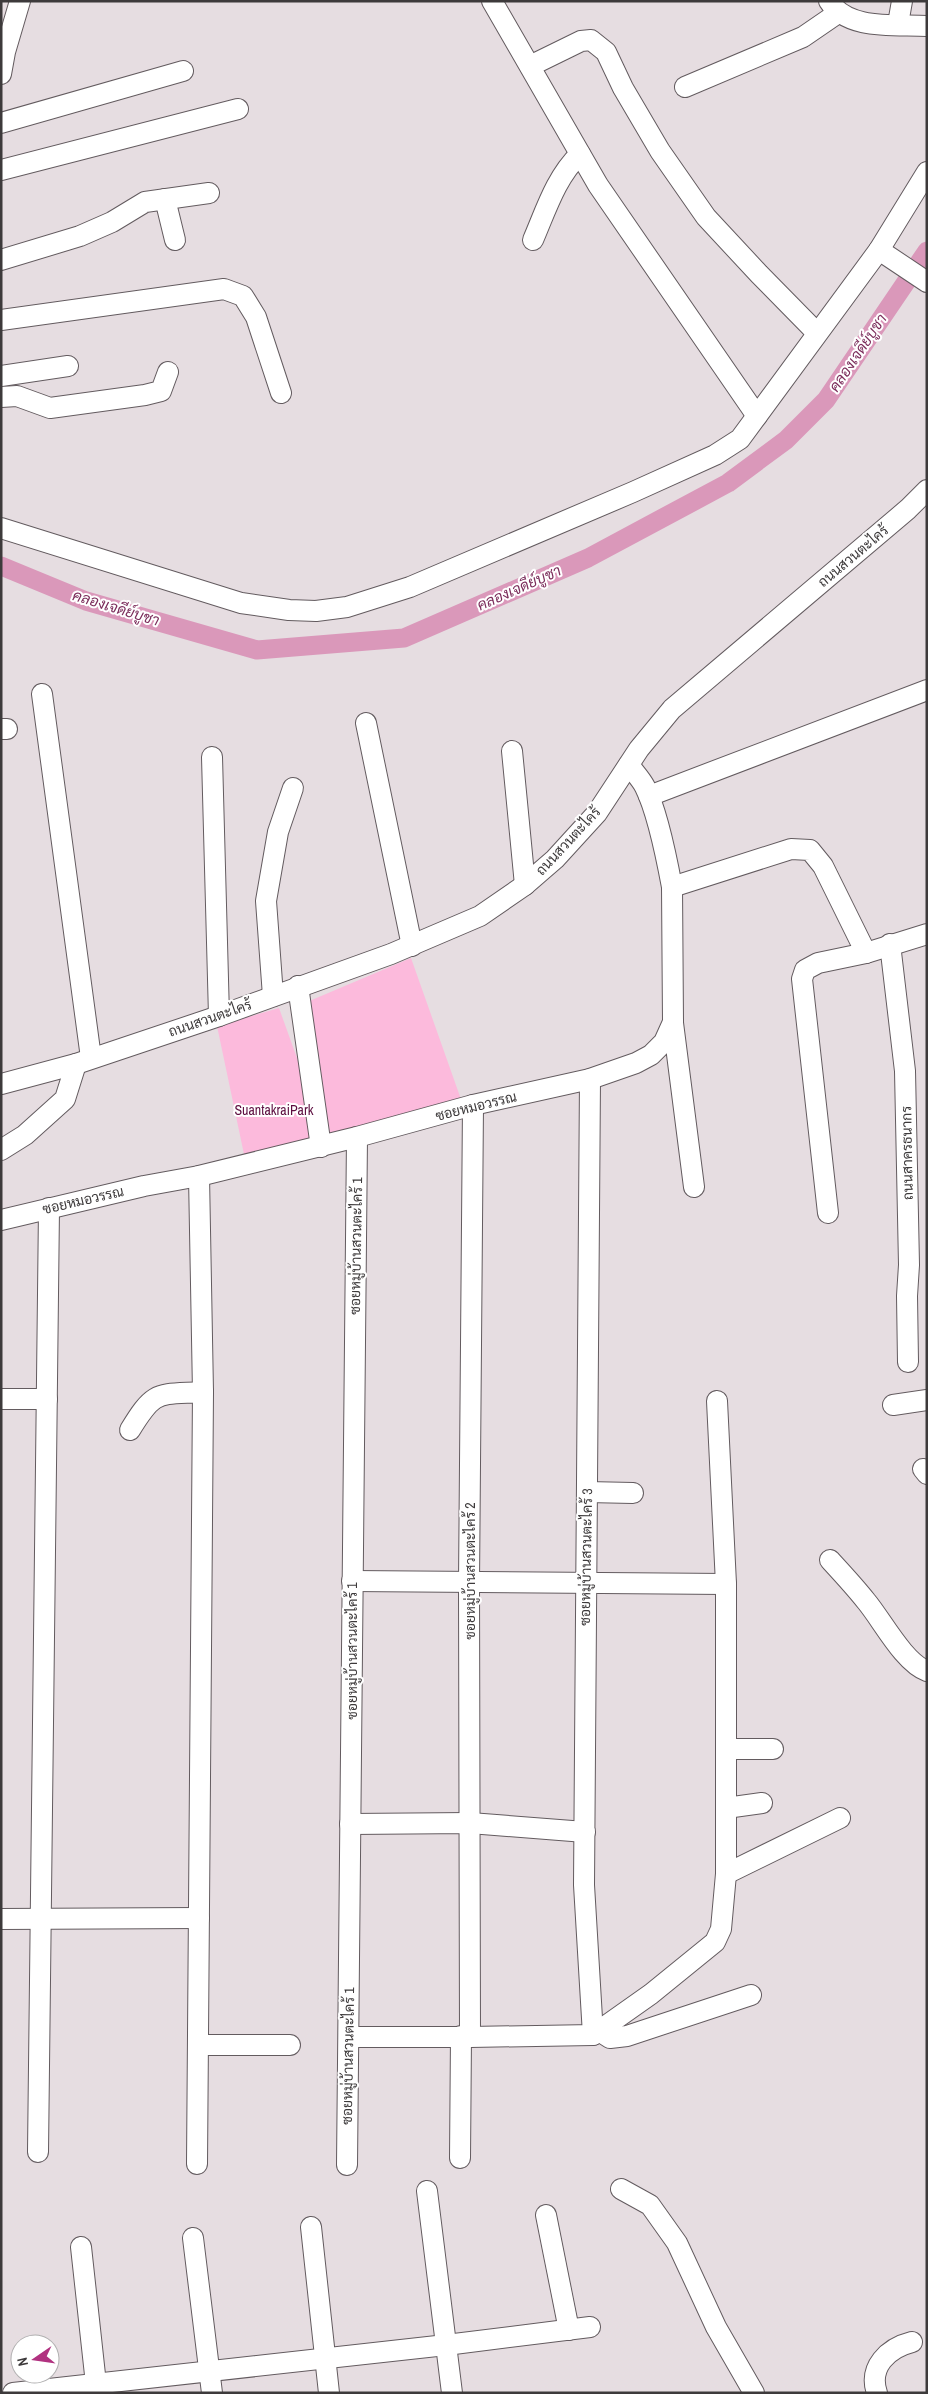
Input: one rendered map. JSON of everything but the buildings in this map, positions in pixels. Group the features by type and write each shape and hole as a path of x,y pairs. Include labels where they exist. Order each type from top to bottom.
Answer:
{"street":[{"path":"1,74 5,52 20,1"},
{"path":"492,1 598,185 757,416"},
{"path":"898,24 902,1"},
{"path":"685,87 803,36 834,7 848,18 876,24 927,26"},
{"path":"530,66 581,41 591,40 606,52 623,88 660,151 706,217 817,333"},
{"path":"1,123 183,71"},
{"path":"1,170 238,109"},
{"path":"533,240 559,179 569,164 580,154"},
{"path":"1,528 241,603 289,610 316,611 347,607 436,576 633,492 714,455 740,439 817,333 887,255 927,172"},
{"path":"1,260 80,236 112,222 145,202 209,193"},
{"path":"165,199 175,240"},
{"path":"887,255 927,282"},
{"path":"1,320 224,289 243,296 256,316 281,393"},
{"path":"1,376 68,366"},
{"path":"1,397 17,396 50,408 145,395 161,391 168,372"},
{"name":"ถนนสวนตะไคร้","path":"1,1084 84,1061 220,1016 412,946 480,916 525,885 555,859 596,813 628,765 672,709 908,509 927,490"},
{"path":"649,796 927,690"},
{"path":"1,1150 25,1135 65,1099 84,1061 42,694"},
{"path":"366,724 412,946"},
{"path":"512,751 525,885"},
{"path":"212,757 220,1016"},
{"name":"ซอยหมอวรรณ","path":"1,1220 321,1147 473,1105 590,1079 636,1063 651,1055 664,1042 673,1022 672,887 649,796 644,785 628,765"},
{"path":"273,996 266,901 278,832 294,788"},
{"path":"672,887 791,849 810,850 823,866 866,953"},
{"path":"828,1213 802,980 805,970 818,963 866,953 927,934"},
{"name":"ถนนสาครธนากร","path":"890,944 905,1071 909,1265 907,1296 908,1362"},
{"path":"298,986 321,1147"},
{"path":"673,1022 694,1187"},
{"name":"ซอยหมู่บ้านสวนตะไคร้ 3","path":"590,1079 584,1886 596,2033"},
{"name":"ซอยหมู่บ้านสวนตะไคร้ 2","path":"460,2158 466,2037 470,1823 469,1583 473,1105"},
{"name":"ซอยหมู่บ้านสวนตะไคร้ 1","path":"347,2165 357,1138"},
{"path":"197,2164 203,1392 199,1176"},
{"path":"38,2152 50,1208"},
{"path":"130,1430 145,1405 153,1398 166,1394 203,1392"},
{"path":"1,1399 47,1398"},
{"path":"893,1405 927,1400"},
{"path":"596,2033 651,1994 715,1942 721,1930 726,1874 726,1584 717,1401"},
{"path":"587,1492 633,1493"},
{"path":"830,1560 865,1600 908,1657 918,1668 927,1671"},
{"path":"352,1581 726,1584"},
{"path":"726,1749 773,1749"},
{"path":"726,1808 762,1802"},
{"path":"726,1874 840,1818"},
{"path":"350,1824 470,1823 585,1832"},
{"path":"1,1919 199,1918"},
{"path":"349,2037 466,2037 596,2033 610,2038 622,2037 751,1995"},
{"path":"198,2045 290,2045"},
{"path":"621,2189 650,2205 677,2243 716,2328 754,2393"},
{"path":"428,2191 452,2393"},
{"path":"546,2216 569,2330"},
{"path":"311,2227 329,2393"},
{"path":"193,2238 212,2393"},
{"path":"81,2247 96,2388"},
{"path":"13,2393 96,2388 209,2371 590,2327"},
{"path":"876,2393 875,2371 886,2354 912,2342"}],"green space":[{"name":"SuantakraiPark","path":"411,958 463,1105 245,1159 217,1026 279,1008 325,1136 307,1002"}],"waterway":[{"name":"คลองเจดีย์บูชา","path":"1,566 86,601 257,650 404,638 588,558 728,483 786,440 826,400 927,251"}]}
